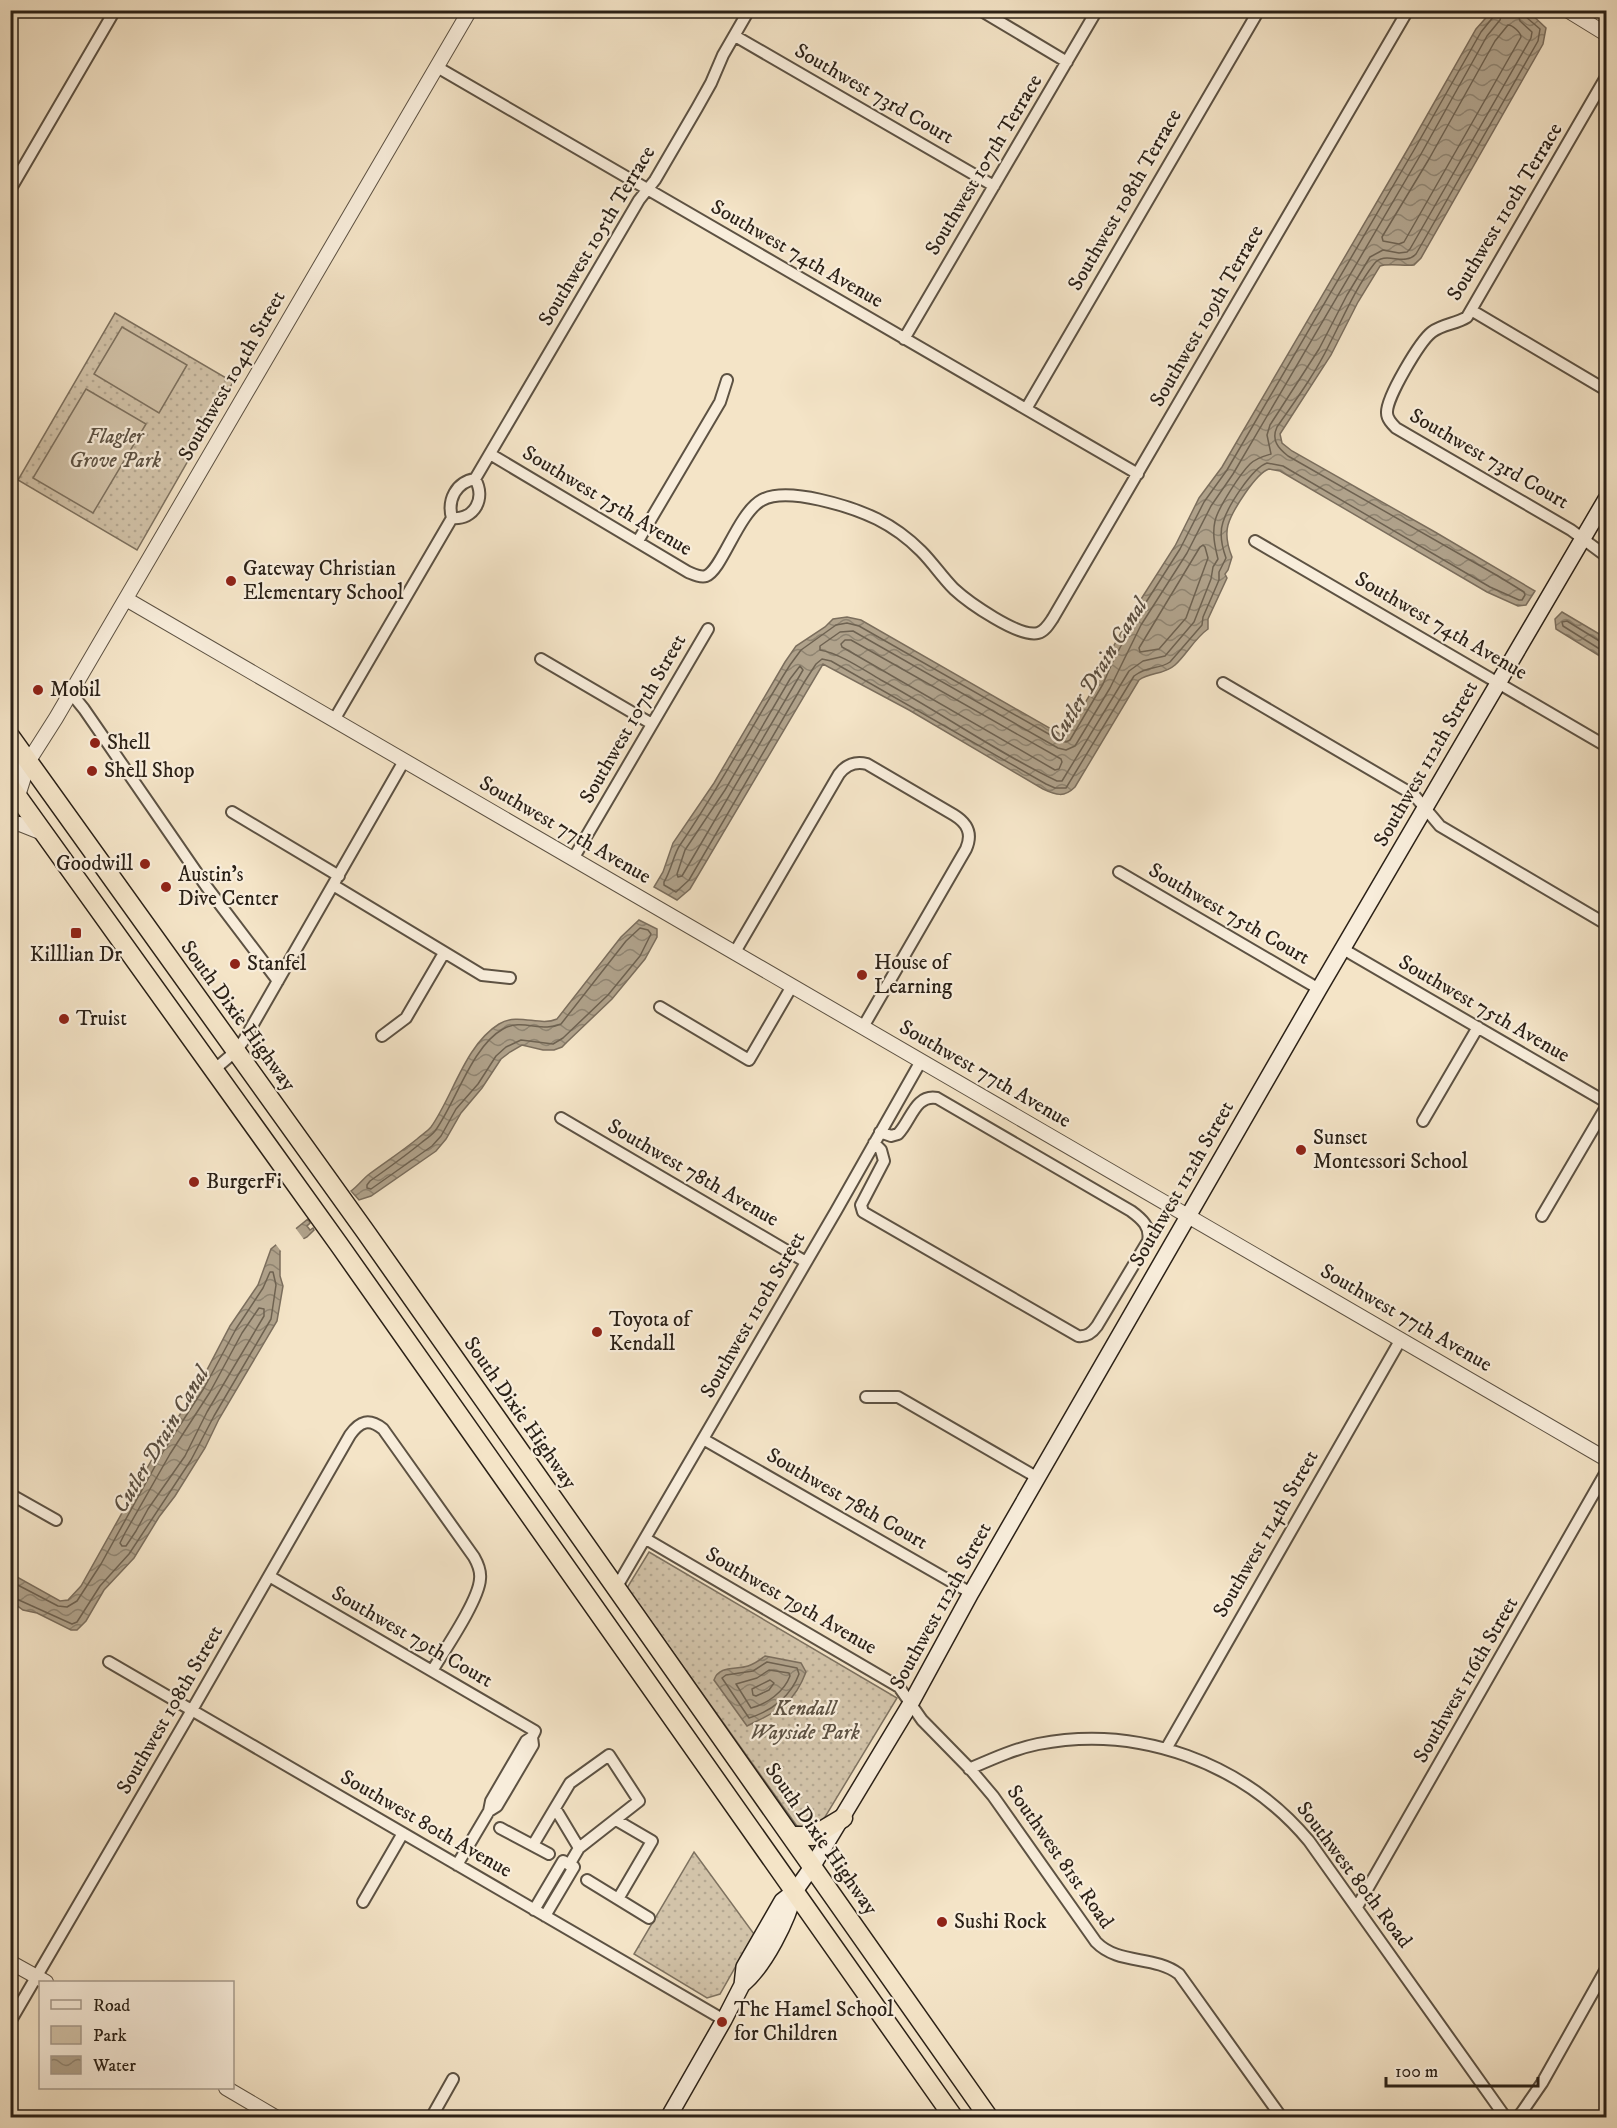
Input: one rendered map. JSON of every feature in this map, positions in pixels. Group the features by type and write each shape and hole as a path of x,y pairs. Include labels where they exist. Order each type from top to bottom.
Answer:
{"highway":[{"name":"South Dixie Highway","path":"10,736 236,1051 989,2118"},
{"path":"13,787 215,1069 954,2118"},
{"path":"600,1614 616,1588"},
{"path":"791,1836 813,1836 843,1818"}],"main road":[{"name":"Southwest 112th Street","path":"668,2118 742,1985 753,1975 790,1912 795,1891 843,1818 1319,989 1606,499"}],"street":[{"path":"10,190 115,10"},
{"name":"Southwest 104th Street","path":"10,813 13,787 71,693 470,10"},
{"name":"Southwest 105th Terrace","path":"334,720 452,518 449,509 456,490 467,480 475,479 639,200 655,180 711,83 719,62 749,10"},
{"path":"980,10 1067,62"},
{"name":"Southwest 107th Terrace","path":"904,339 1097,10"},
{"name":"Southwest 108th Terrace","path":"1026,409 1259,10"},
{"name":"Southwest 109th Terrace","path":"760,501 776,496 792,495 846,507 876,519 910,541 929,559 954,589 970,602 1016,630 1032,634 1042,631 1053,618 1138,474 1408,10"},
{"path":"1567,10 1606,34"},
{"name":"Southwest 73rd Court","path":"735,36 994,186"},
{"name":"Southwest 74th Avenue","path":"437,67 1138,474"},
{"name":"Southwest 110th Terrace","path":"1387,412 1390,398 1425,339 1437,328 1467,317 1606,77"},
{"path":"1471,310 1606,390"},
{"path":"638,541 720,402 727,380"},
{"name":"Southwest 73rd Court","path":"1387,412 1388,419 1396,428 1571,530 1606,556"},
{"name":"Southwest 75th Avenue","path":"490,454 688,572 702,577 715,567 744,518 760,501"},
{"path":"452,518 465,516 478,504 479,486 475,479"},
{"name":"Southwest 74th Avenue","path":"1255,540 1606,746"},
{"name":"Southwest 77th Avenue","path":"126,599 1606,1458"},
{"name":"Southwest 107th Street","path":"573,859 708,629"},
{"path":"541,659 652,724"},
{"path":"1223,682 1414,795 1440,826 1606,924"},
{"path":"71,693 206,886 278,981"},
{"path":"215,1069 236,1051 247,1035 404,761"},
{"path":"735,952 839,774 847,766 856,763 872,766 954,814 969,831 966,849 863,1027"},
{"path":"232,812 444,953 482,975 510,978"},
{"path":"10,825 20,824 46,834"},
{"name":"Southwest 75th Court","path":"1119,872 1319,989"},
{"name":"Southwest 75th Avenue","path":"1343,949 1606,1102"},
{"path":"382,1036 406,1018 444,953"},
{"path":"660,1007 749,1060 792,986"},
{"path":"1423,1121 1478,1027"},
{"name":"Southwest 110th Street","path":"616,1588 921,1061"},
{"path":"874,1143 881,1150 884,1161 861,1205 866,1215 1078,1336 1090,1334 1097,1326 1148,1241 1146,1224 1131,1211 938,1098 932,1097 921,1101 901,1131 891,1136 880,1132"},
{"path":"1542,1216 1606,1107"},
{"name":"Southwest 78th Avenue","path":"561,1118 806,1262"},
{"path":"857,1174 871,1186"},
{"name":"Southwest 114th Street","path":"1166,1749 1401,1339"},
{"path":"866,1397 898,1397 1038,1478"},
{"name":"Southwest 108th Street","path":"41,1980 192,1710 350,1435 365,1421 383,1429 480,1568 480,1579 474,1599 432,1671"},
{"name":"Southwest 78th Court","path":"703,1439 971,1593"},
{"name":"Southwest 116th Street","path":"1357,1907 1606,1472"},
{"path":"10,1494 56,1520"},
{"name":"Southwest 79th Avenue","path":"646,1539 899,1687 910,1703"},
{"name":"Southwest 79th Court","path":"269,1576 432,1671 534,1734 526,1741 457,1865"},
{"name":"Southwest 80th Avenue","path":"109,1662 724,2020"},
{"name":"Southwest 81st Road","path":"910,1703 922,1720 993,1796 1095,1942 1114,1955 1164,1965 1179,1974 1282,2118"},
{"name":"Southwest 80th Road","path":"969,1769 1021,1749 1067,1740 1123,1741 1166,1749 1229,1774 1275,1805 1310,1841 1506,2118"},
{"path":"533,1845 570,1783 609,1755 639,1801 579,1848 534,1910"},
{"path":"555,1808 579,1848"},
{"path":"616,1820 652,1841 618,1899"},
{"path":"500,1828 549,1854"},
{"path":"363,1902 403,1833"},
{"path":"545,1916 569,1864"},
{"path":"587,1880 649,1918"},
{"path":"10,1962 41,1980"},
{"path":"1517,2118 1542,2083 1606,1968"},
{"name":"Southwest 108th Street","path":"10,2022 39,1983"},
{"path":"431,2118 453,2079"},
{"path":"228,2089 277,2118"}],"green space":[{"name":"Flagler Grove Park","path":"115,313 233,382 137,550 18,480"},
{"path":"122,327 187,365 159,413 94,374"},
{"path":"86,389 146,424 93,513 33,478"},
{"name":"Kendall Wayside Park","path":"649,1552 897,1698 822,1822 810,1828 797,1826 627,1588"},
{"path":"694,1852 754,1934 720,1994 707,1998 634,1954"}],"water":[{"path":"1492,11 1528,11 1546,28 1543,44 1421,258 1414,265 1380,266 1358,302 1331,355 1280,434 1282,443 1292,451 1535,591 1526,605 1518,606 1487,592 1280,471 1269,469 1251,485 1230,519 1227,537 1232,557 1225,574 1227,578 1208,619 1208,629 1171,668 1139,680 1075,787 1067,793 1052,793 1043,789 909,710 823,664 690,889 677,900 654,887 663,872 673,843 714,783 785,662 796,646 833,619 847,617 861,620 1065,737 1098,681 1106,660 1129,618 1175,546 1199,498 1222,467 1476,29"},
{"path":"1562,612 1606,638 1606,660 1556,629 1555,619"},
{"path":"639,920 657,929 657,937 645,959 612,999 562,1047 543,1050 522,1045 501,1059 436,1151 371,1196 359,1200 351,1191 368,1175 431,1127 468,1058 487,1033 499,1024 514,1019 550,1021 557,1019 621,937"},
{"path":"308,1219 310,1223 307,1226 310,1230 313,1228 314,1230 307,1237 280,1251 280,1276 283,1286 277,1321 175,1496 134,1558 104,1590 86,1621 77,1630 71,1630 37,1613 23,1610 11,1601 10,1573 60,1601 68,1600 81,1586 159,1447 199,1385 230,1326 258,1285 271,1249"},
{"path":"765,1656 801,1663 806,1672 790,1700 747,1726 714,1680 716,1675 724,1670 748,1666"}],"pier":[{"path":"294,1226 305,1241 283,1253 284,1255 274,1242"}],"place":[{"name":"Gateway Christian Elementary School","path":"231,581"},
{"name":"Mobil","path":"38,690"},
{"name":"Shell","path":"95,743"},
{"name":"Shell Shop","path":"92,771"},
{"name":"Goodwill","path":"145,864"},
{"name":"Austin's Dive Center","path":"166,887"},
{"name":"Killlian Dr","path":"76,933"},
{"name":"Stanfel","path":"235,964"},
{"name":"House of Learning","path":"862,975"},
{"name":"Truist","path":"64,1019"},
{"name":"Sunset Montessori School","path":"1301,1150"},
{"name":"BurgerFi","path":"194,1182"},
{"name":"Toyota of Kendall","path":"597,1332"},
{"name":"Sushi Rock","path":"942,1922"},
{"name":"The Hamel School for Children","path":"722,2022"}],"water label":[{"name":"Cutler Drain Canal","path":"1098,671"},
{"name":"Cutler Drain Canal","path":"161,1440"}]}
